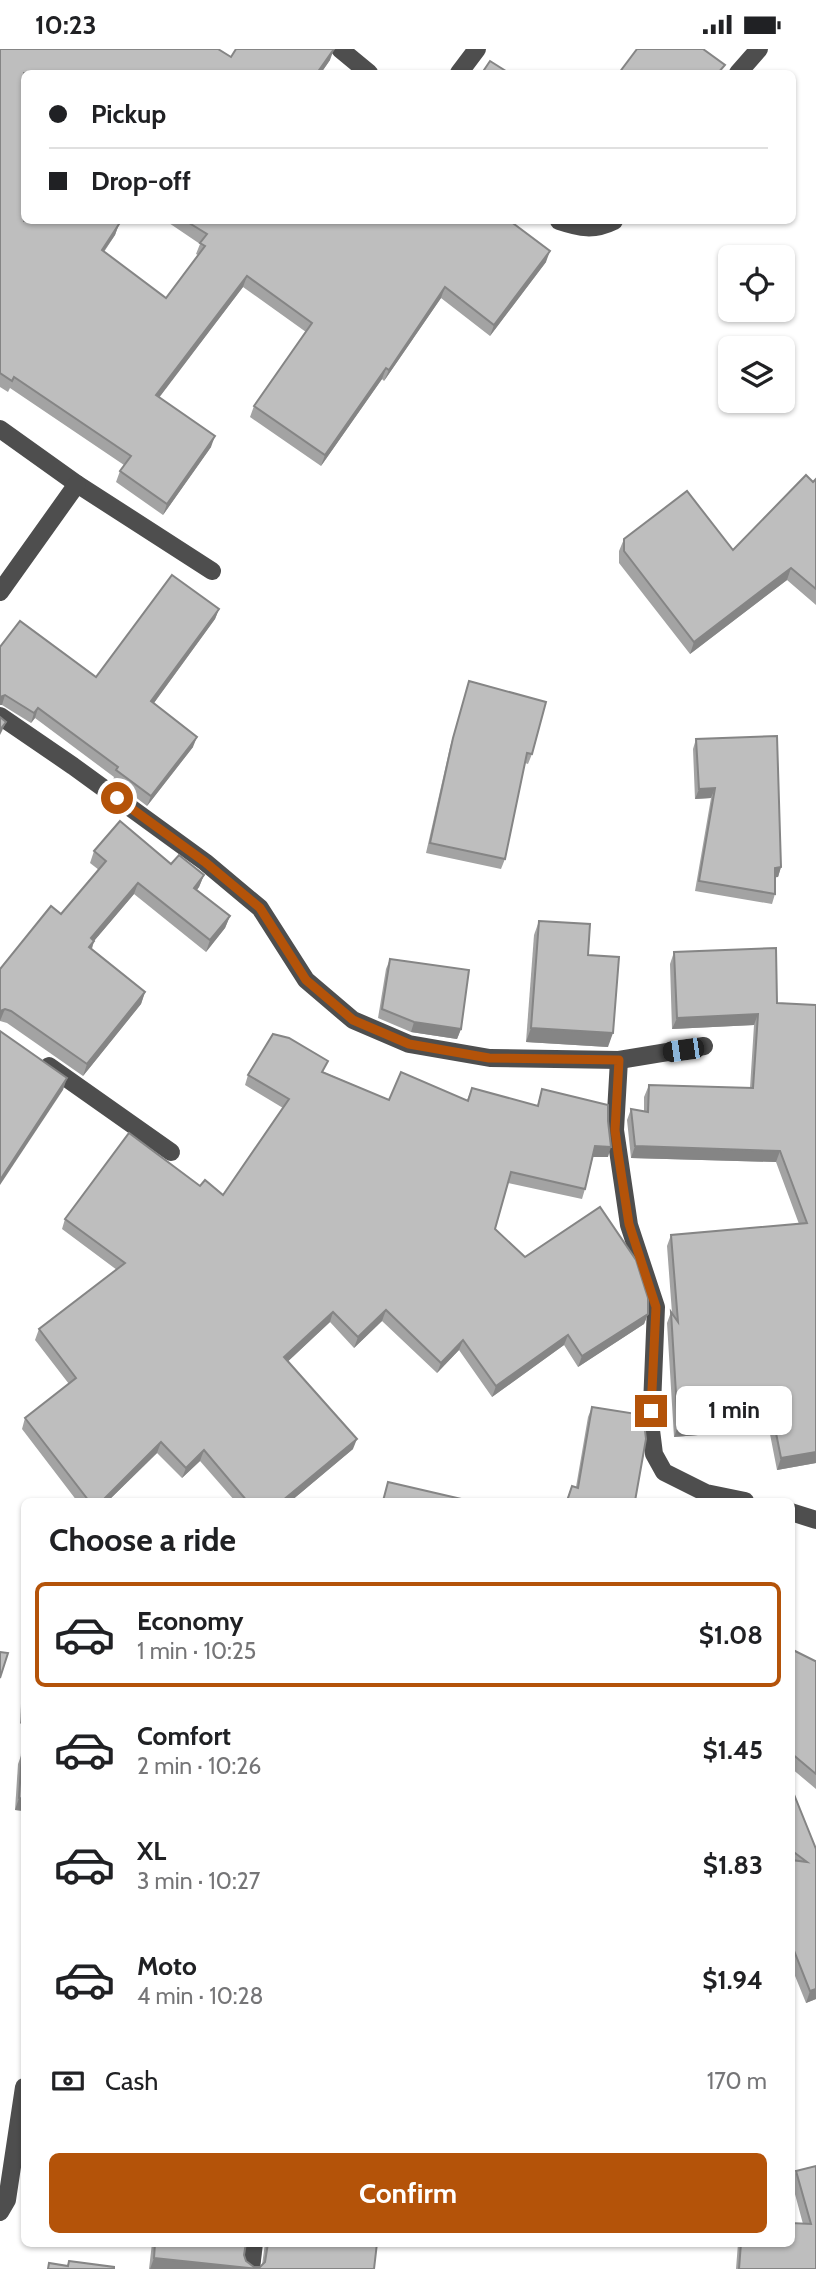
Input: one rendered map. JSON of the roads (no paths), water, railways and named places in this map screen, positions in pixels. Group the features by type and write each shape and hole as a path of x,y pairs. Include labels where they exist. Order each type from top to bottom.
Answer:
{"street":[{"path":"340,49 365,70"},
{"path":"461,70 477,49"},
{"path":"741,70 759,49"},
{"path":"568,224 596,229 607,224"},
{"path":"0,429 77,484 212,571"},
{"path":"0,593 77,484"},
{"path":"0,716 205,862 260,908 306,980 353,1020 409,1044 489,1058 619,1060 704,1047"},
{"path":"32,1054 171,1152"},
{"path":"619,1060 615,1130 629,1224 656,1307 651,1430 654,1454 664,1472 706,1493 730,1498"},
{"path":"795,1513 816,1520"},
{"path":"0,2212 7,2200 21,2107"},
{"path":"251,2269 254,2247"}]}
